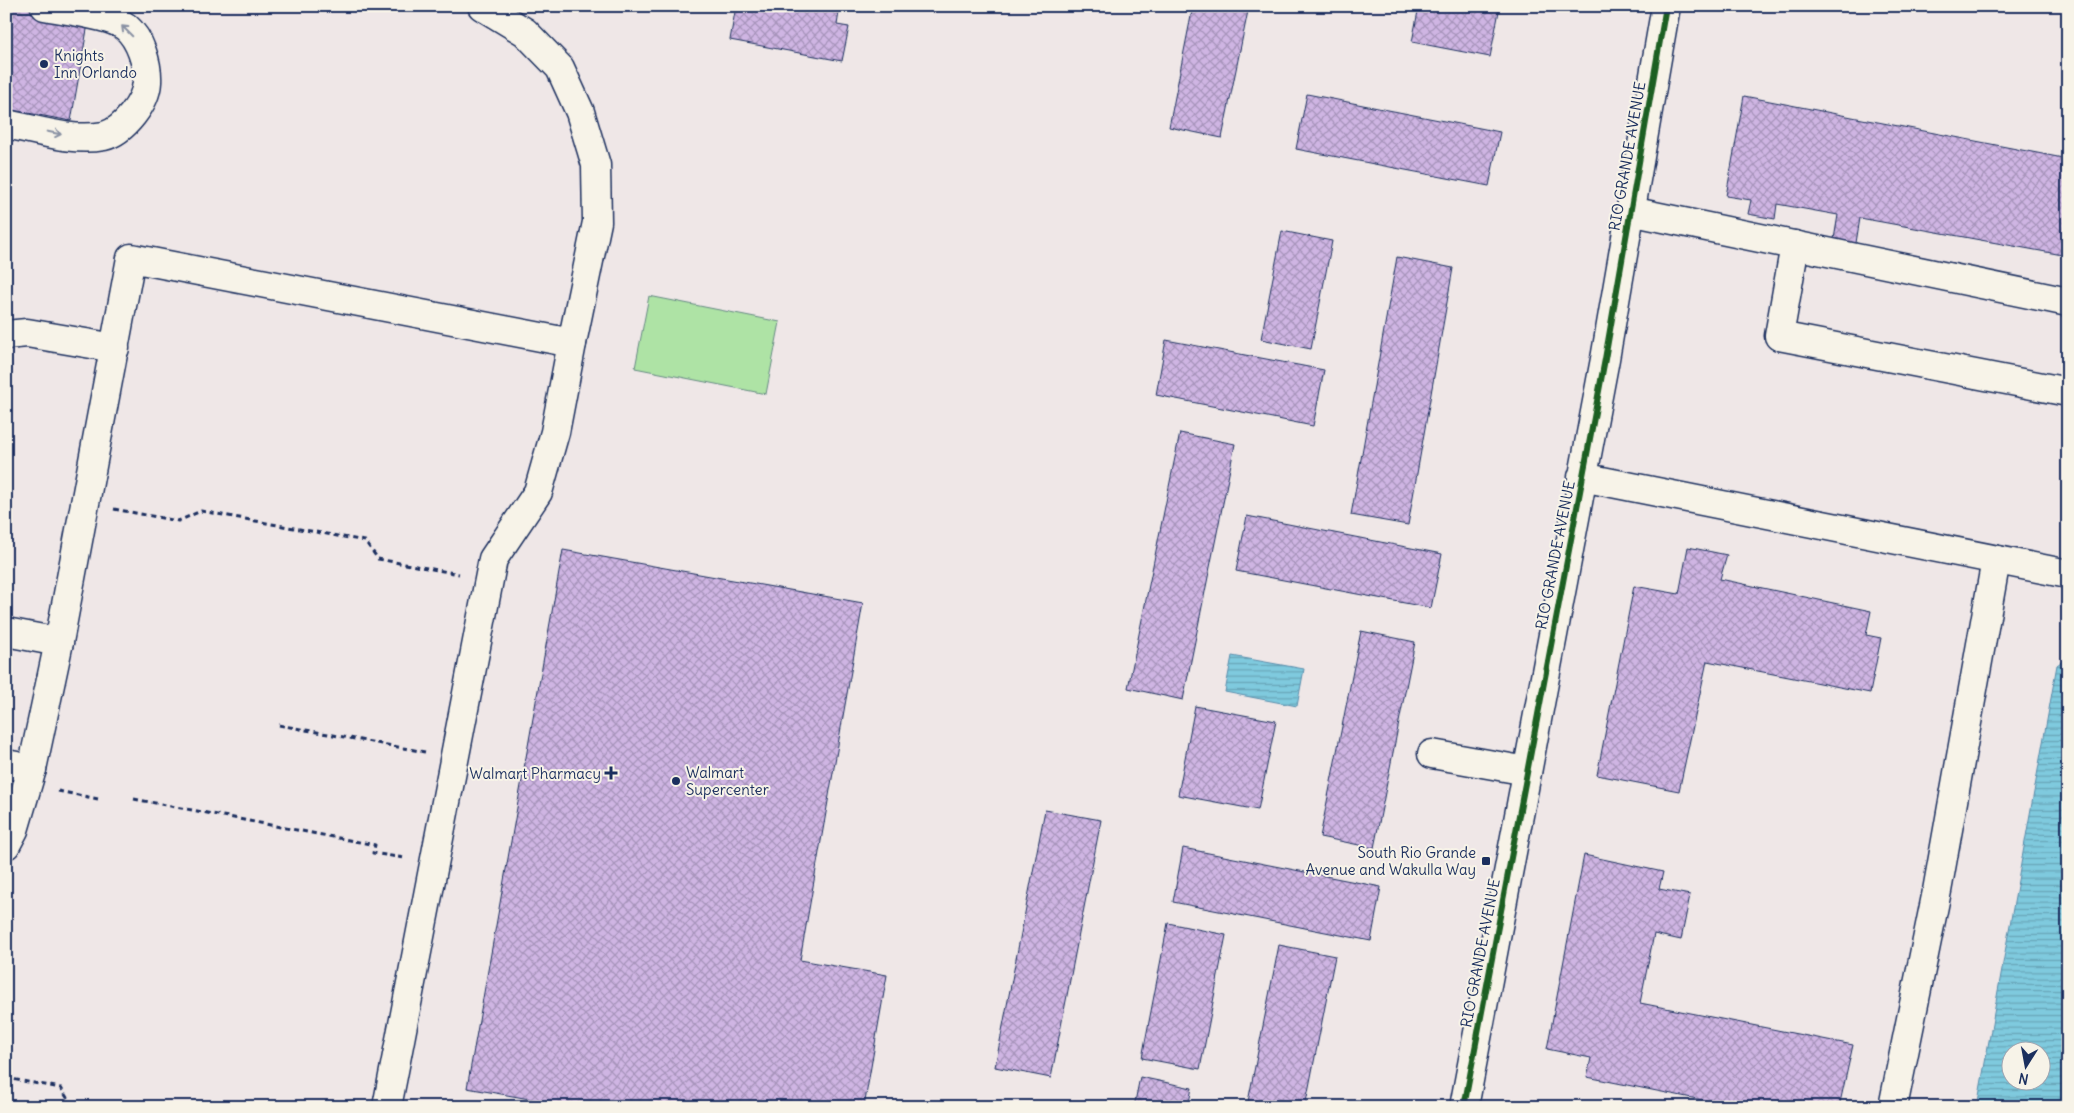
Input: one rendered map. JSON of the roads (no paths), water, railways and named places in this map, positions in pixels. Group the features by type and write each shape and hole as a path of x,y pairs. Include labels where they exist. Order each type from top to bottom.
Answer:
{"street":[{"path":"6,124 76,137 105,135 125,124 139,107 148,83 145,58 135,39 125,26 98,16 45,6"},
{"path":"387,1107 493,559 538,492 555,432 597,222 596,165 580,112 560,68 525,32 482,6"},
{"name":"RIO GRANDE AVENUE","path":"1464,1107 1582,477 1666,6"},
{"path":"1630,211 2068,302"},
{"path":"1795,245 1778,336 2068,392"},
{"path":"6,845 14,830 19,766 59,642 131,258 572,343"},
{"path":"6,336 27,333 115,348"},
{"path":"1582,477 2068,574"},
{"path":"1893,1107 1937,891 1996,560"},
{"path":"6,632 59,642"},
{"path":"1432,754 1527,771"}],"water":[{"path":"1232,656 1304,669 1297,706 1225,692"},
{"path":"2068,657 2068,1107 1977,1107 2057,665"}],"place":[{"name":"Knights Inn Orlando","path":"44,64"},
{"name":"Walmart Pharmacy","path":"611,773"},
{"name":"Walmart Supercenter","path":"676,781"},
{"name":"South Rio Grande Avenue and Wakulla Way","path":"1486,861"}]}
